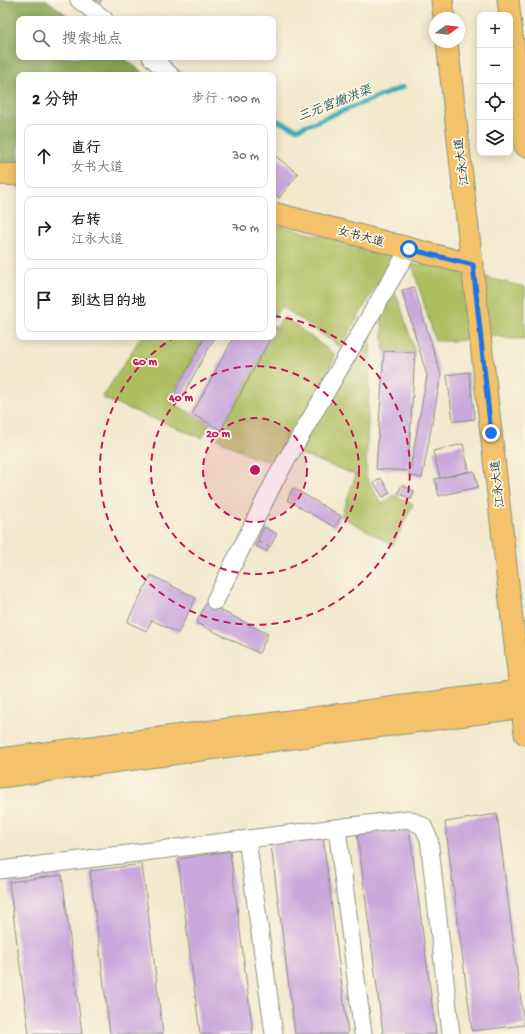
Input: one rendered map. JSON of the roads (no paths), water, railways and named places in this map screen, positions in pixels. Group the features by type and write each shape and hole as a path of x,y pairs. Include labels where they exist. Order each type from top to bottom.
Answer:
{"main road":[{"path":"442,0 443,12"},
{"path":"508,0 525,146"},
{"name":"江永大道","path":"448,48 523,699 525,734"},
{"path":"0,174 16,175"},
{"name":"女书大道","path":"276,214 473,265"},
{"path":"0,759 523,699"},
{"path":"0,777 523,699"}],"street":[{"path":"79,0 100,16"},
{"path":"154,60 167,72"},
{"path":"215,601 276,478 409,249"},
{"path":"0,870 408,819 423,826 429,839 451,1034"},
{"path":"337,828 363,1034"},
{"path":"247,839 274,1034"}],"waterway":[{"name":"三元宫撇洪渠","path":"172,69 178,72"},
{"name":"三元宫撇洪渠","path":"276,120 297,129 403,87"}]}
